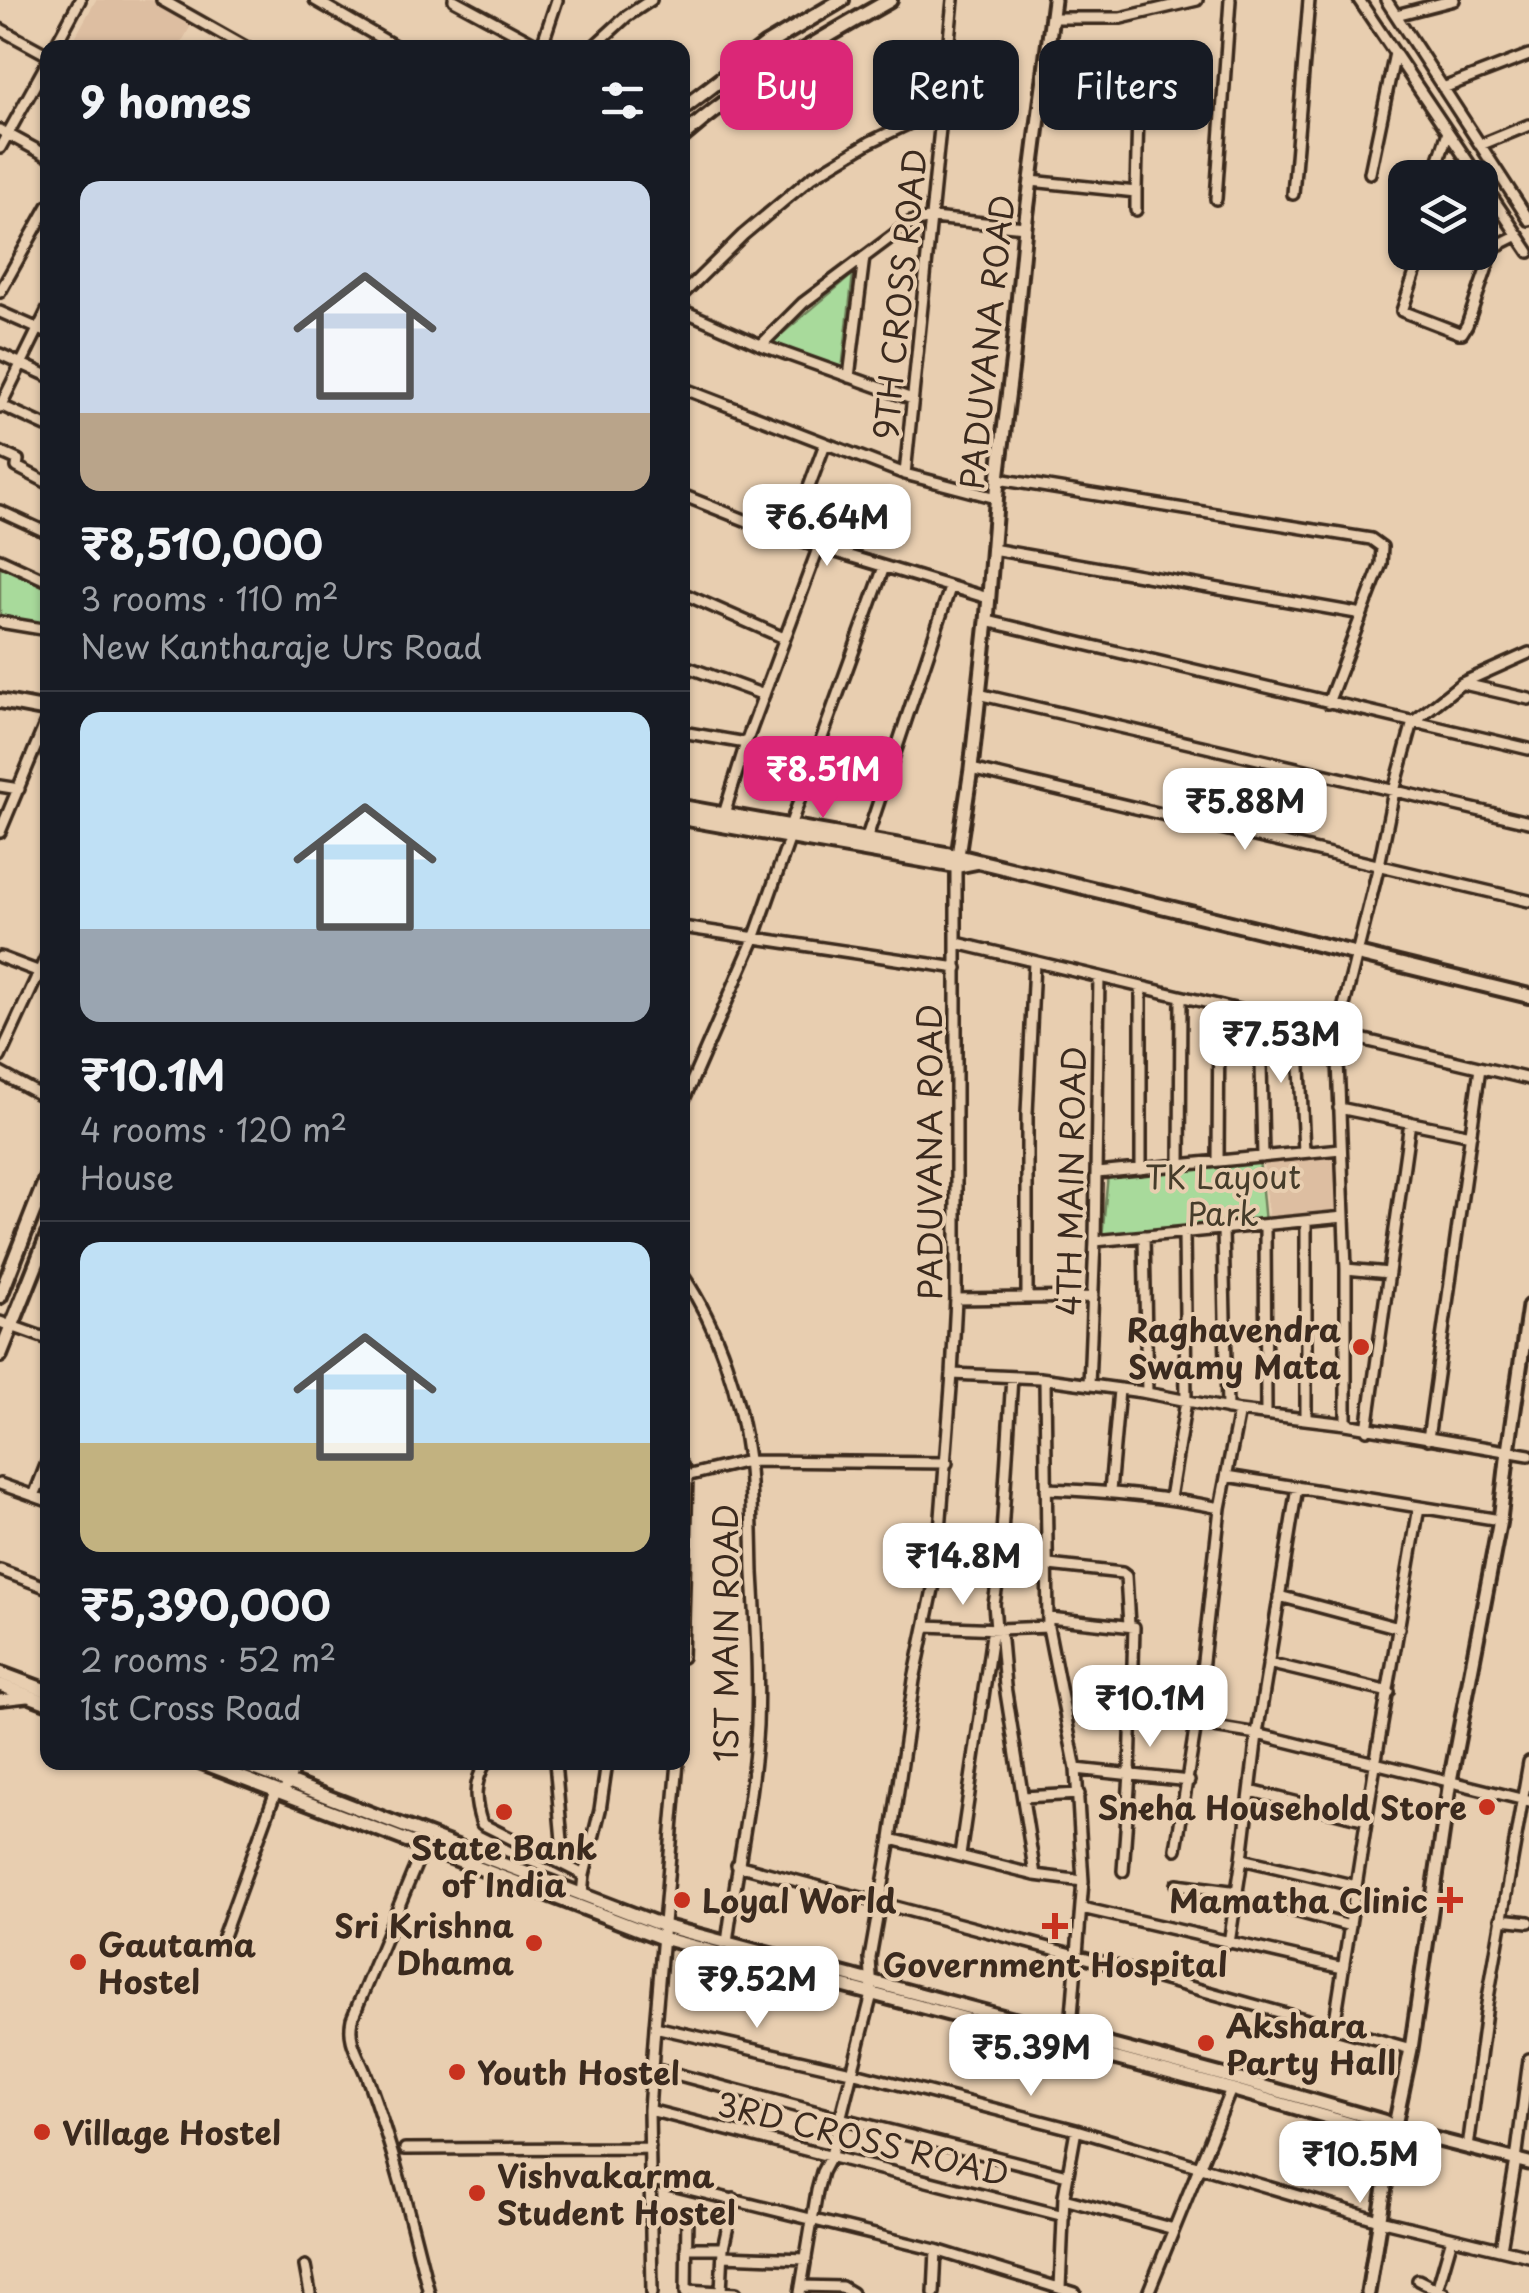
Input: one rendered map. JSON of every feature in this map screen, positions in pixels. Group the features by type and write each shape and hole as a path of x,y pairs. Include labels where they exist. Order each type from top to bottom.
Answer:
{"main road":[{"path":"690,103 818,6 842,0"},
{"path":"690,130 784,60 890,0"},
{"path":"0,700 40,711"},
{"path":"690,809 790,831 978,862 1529,996"},
{"path":"690,819 866,840 957,861"},
{"path":"0,1296 40,1194"},
{"path":"0,1355 6,1324 40,1253"}],"street":[{"path":"58,40 80,0"},
{"path":"162,0 181,5 235,40"},
{"path":"316,0 384,40"},
{"path":"544,40 557,0"},
{"path":"627,16 632,0"},
{"path":"601,40 651,0"},
{"name":"9TH CROSS ROAD","path":"950,40 953,0"},
{"name":"PADUVANA ROAD","path":"800,2290 822,2172 831,2155 871,1989 870,1958 914,1680 938,1570 956,1298 957,861 971,769 1025,227 1054,0"},
{"path":"1052,18 1121,18 1198,0"},
{"path":"1216,199 1230,0"},
{"path":"1293,194 1309,0"},
{"path":"1359,0 1467,160"},
{"path":"1386,0 1529,220"},
{"path":"1396,15 1454,0"},
{"path":"461,2 529,40"},
{"path":"0,30 40,53"},
{"path":"1370,173 1395,53"},
{"path":"1443,88 1529,55"},
{"path":"0,148 4,132 40,71"},
{"path":"1480,144 1529,124"},
{"path":"690,287 742,235 812,177 895,130"},
{"name":"9TH CROSS ROAD","path":"906,474 941,130"},
{"path":"1136,210 1137,130"},
{"path":"4,132 40,152"},
{"path":"1439,160 1448,132"},
{"path":"1031,181 1136,192"},
{"path":"1498,206 1529,252"},
{"path":"760,345 803,304 912,222 932,218 1025,227"},
{"path":"0,292 40,220"},
{"path":"1498,245 1518,235"},
{"path":"849,377 864,257"},
{"path":"1416,270 1402,310 1462,333 1486,270"},
{"path":"0,312 40,330"},
{"path":"690,314 760,345 912,399"},
{"path":"40,334 0,406 40,424"},
{"path":"0,354 40,373"},
{"path":"690,391 906,474 996,498"},
{"path":"790,538 825,444"},
{"path":"0,452 18,460 17,467 40,479"},
{"path":"998,478 1372,539 1382,547 1382,564 1328,702"},
{"path":"690,498 790,538 988,598"},
{"path":"0,510 40,530"},
{"path":"724,814 819,546"},
{"path":"992,549 1362,614"},
{"path":"0,559 40,577"},
{"path":"690,1086 754,939 884,568"},
{"path":"866,840 950,588"},
{"path":"690,597 784,638"},
{"path":"987,621 1529,749"},
{"path":"0,622 40,629"},
{"path":"1346,1424 1346,1269 1336,1034 1413,722 1462,684 1529,654"},
{"path":"690,668 764,695"},
{"path":"1462,684 1529,699"},
{"path":"978,694 1529,822"},
{"path":"690,733 746,743"},
{"path":"0,832 40,734"},
{"path":"971,769 1529,901"},
{"path":"0,786 19,789"},
{"path":"690,928 957,968"},
{"path":"957,943 1529,1080"},
{"path":"0,957 40,972"},
{"path":"1027,1297 1027,1114 1034,962"},
{"name":"4TH MAIN ROAD","path":"1089,1385 1096,1241 1099,977"},
{"path":"0,1058 40,982"},
{"path":"1141,987 1141,1169"},
{"path":"1180,1165 1181,997"},
{"path":"1218,1161 1219,1006"},
{"path":"1260,1016 1262,1157"},
{"path":"1298,1025 1304,1152"},
{"path":"1428,1439 1480,1068"},
{"path":"0,1074 40,1094"},
{"path":"1339,1108 1470,1135"},
{"path":"1368,1430 1410,1122"},
{"path":"1097,1173 1341,1149"},
{"path":"1096,1241 1344,1217"},
{"path":"1306,1220 1306,1419"},
{"path":"1265,1225 1266,1414"},
{"path":"1224,1229 1227,1408"},
{"path":"1170,1498 1186,1401 1184,1233"},
{"path":"1144,1236 1148,1393"},
{"path":"1346,1269 1389,1273"},
{"name":"1ST MAIN ROAD","path":"690,1290 720,1348 739,1408 748,1461 756,1726 749,1801 726,1944"},
{"path":"956,1298 1093,1296"},
{"path":"1368,2293 1411,2049 1450,1781 1500,1520 1529,1306"},
{"path":"6,1324 40,1336"},
{"path":"952,1374 1045,1380 1148,1393 1239,1411 1529,1454"},
{"path":"1012,1377 994,1604 1035,1875"},
{"path":"1045,1380 1048,1622 1076,1769 1083,1881 1070,2041"},
{"path":"1110,1491 1119,1390"},
{"path":"1176,1849 1189,1781 1220,1508 1239,1411"},
{"path":"690,1472 748,1461 946,1462"},
{"path":"1227,1476 1500,1520"},
{"path":"34,1496 40,1481"},
{"path":"0,1484 40,1498"},
{"path":"1229,1943 1257,1734 1297,1487"},
{"path":"1046,1488 1110,1491 1220,1508"},
{"path":"1334,2027 1419,1507"},
{"path":"1049,1565 1126,1576 1128,1625"},
{"path":"0,1570 40,1585"},
{"path":"1279,1596 1399,1628"},
{"path":"926,1626 996,1628 1048,1622 1134,1626 1123,1871"},
{"path":"960,1855 996,1628"},
{"path":"1268,1663 1389,1692"},
{"path":"0,1673 40,1688"},
{"path":"0,1685 40,1700"},
{"path":"0,1700 30,1696"},
{"path":"1196,1724 1257,1734 1526,1800"},
{"path":"1468,2148 1501,1918 1526,1800 1529,1762"},
{"path":"1076,1769 1189,1781"},
{"path":"225,1770 582,1895 663,1932 726,1944 871,1989"},
{"path":"250,1770 282,1789 423,1848 663,1932 1070,2041 1237,2079 1382,2121 1397,2130"},
{"path":"222,1939 293,1770"},
{"path":"481,1770 475,1794 482,1824 584,1875"},
{"path":"556,1770 564,1864"},
{"path":"582,1895 605,1770"},
{"path":"652,2293 650,2110 654,2027 677,1770"},
{"path":"1251,1791 1366,1820"},
{"path":"1023,1798 1079,1794"},
{"path":"891,1840 1035,1875 1083,1881"},
{"path":"423,1848 349,2032 392,2147 430,2293"},
{"path":"1242,1859 1356,1886"},
{"path":"737,1865 1411,2049"},
{"path":"1178,1884 1238,1892"},
{"path":"1276,1906 1350,1926"},
{"path":"1082,1908 1343,1968"},
{"path":"1501,1918 1529,1922"},
{"path":"654,2027 1076,2130 1379,2220 1529,2256"},
{"path":"1070,2041 1372,2130 1397,2130 1523,2161"},
{"path":"1501,2249 1523,2161 1529,2060"},
{"path":"653,2068 1068,2174"},
{"path":"1148,2293 1232,2089"},
{"name":"3RD CROSS ROAD","path":"650,2110 1064,2216"},
{"path":"1060,2288 1064,2199 1076,2130"},
{"path":"406,2149 650,2148"},
{"path":"652,2180 936,2250 1074,2293"},
{"path":"722,2292 723,2252 734,2198"},
{"path":"1064,2199 1174,2229"},
{"path":"687,2211 686,2292 736,2293"},
{"path":"1418,2280 1440,2291 1452,2238"},
{"path":"686,2248 806,2259"},
{"path":"934,2293 936,2250"},
{"path":"305,2266 310,2293"},
{"path":"800,2290 842,2287 852,2293"}],"shaded area":[{"path":"96,0 154,0 193,22 183,40 74,40"},
{"path":"1341,1149 1344,1217 1269,1224 1263,1157"}],"green space":[{"path":"853,274 842,370 770,344"},
{"path":"0,565 40,585 40,624 0,617"},
{"name":"TK Layout Park","path":"1259,1159 1265,1223 1102,1238 1108,1174"}],"place":[{"name":"Raghavendra Swamy Mata","path":"1361,1347"},
{"name":"Sneha Household Store","path":"1487,1807"},
{"name":"State Bank of India","path":"504,1812"},
{"name":"Loyal World","path":"682,1900"},
{"name":"Mamatha Clinic","path":"1450,1900"},
{"name":"Government Hospital","path":"1055,1926"},
{"name":"Sri Krishna Dhama","path":"534,1943"},
{"name":"Gautama Hostel","path":"78,1962"},
{"name":"Akshara Party Hall","path":"1206,2043"},
{"name":"Youth Hostel","path":"457,2072"},
{"name":"Village Hostel","path":"42,2132"},
{"name":"Vishvakarma Student Hostel","path":"477,2193"}]}
